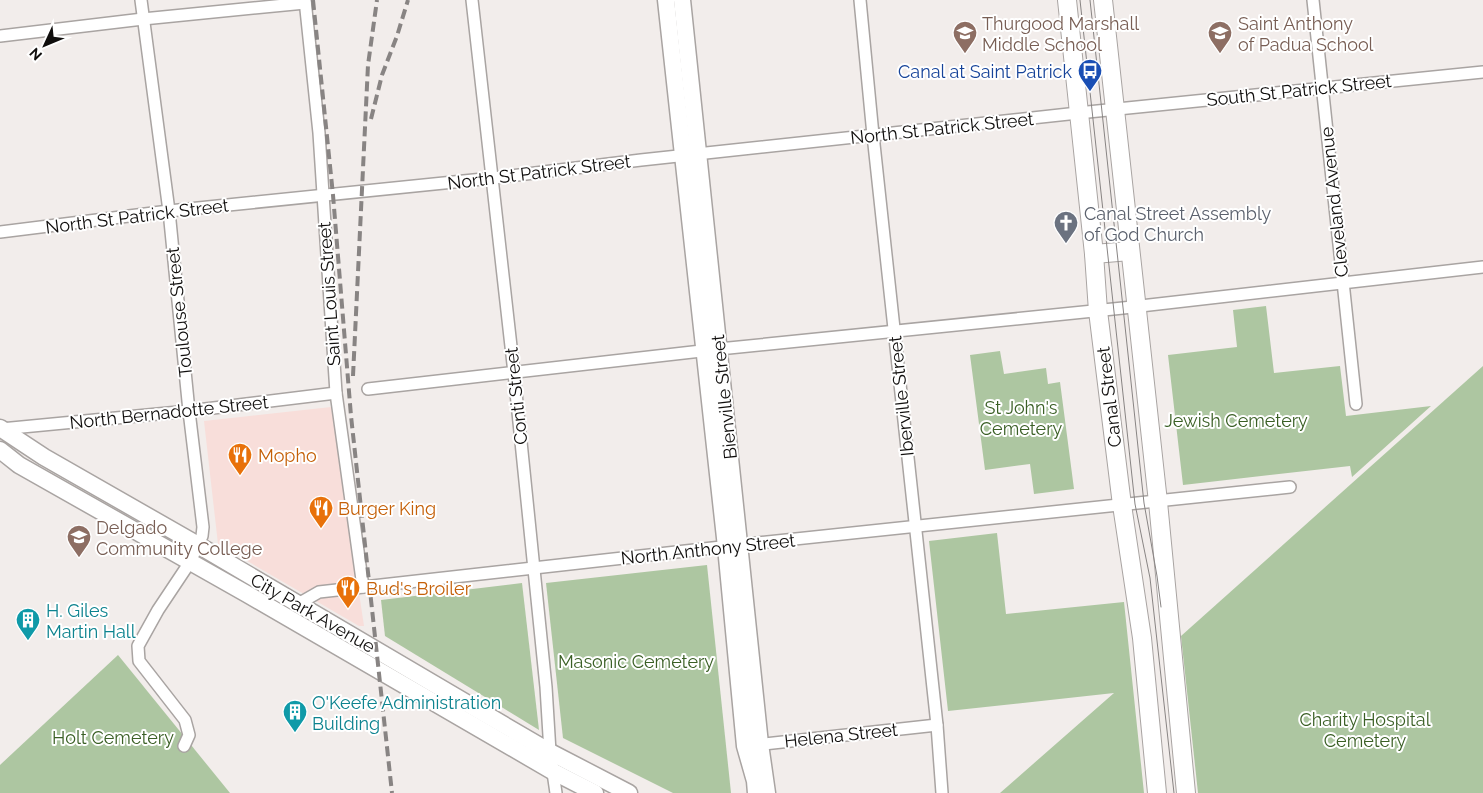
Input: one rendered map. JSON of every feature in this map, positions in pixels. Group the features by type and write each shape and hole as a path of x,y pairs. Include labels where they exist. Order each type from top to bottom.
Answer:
{"main road":[{"name":"Bienville Street","path":"666,0 690,155 733,546 753,745 755,789"},
{"name":"Bienville Street","path":"682,0 690,155"},
{"name":"Canal Street","path":"1067,0 1094,254 1098,311 1122,505 1142,638 1157,793"},
{"name":"Canal Street","path":"1103,0 1158,502 1186,793"},
{"path":"1094,254 1130,251"},
{"name":"City Park Avenue","path":"0,426 44,457 198,545 550,752 629,793"},
{"name":"City Park Avenue","path":"0,450 19,465 554,772 595,793"},
{"name":"Bienville Street","path":"753,745 767,793"}],"street":[{"name":"Toulouse Street","path":"141,0 169,211 204,527 190,562 158,610 138,646 139,661 185,720 189,735 184,746"},
{"name":"Conti Street","path":"472,0 514,373 546,687 550,752 556,793"},
{"name":"Iberville Street","path":"860,0 937,725 942,793"},
{"name":"Cleveland Avenue","path":"1313,0 1356,404"},
{"path":"0,36 305,1"},
{"name":"Saint Louis Street","path":"305,1 319,133 336,393 363,587"},
{"name":"South St Patrick Street","path":"1078,113 1483,72"},
{"name":"North St Patrick Street","path":"0,232 169,211 493,178 641,160 1078,113"},
{"path":"368,389 711,350 1136,307 1483,267"},
{"name":"North Bernadotte Street","path":"0,426 190,411 336,393"},
{"name":"North Anthony Street","path":"298,604 319,592 915,526 1290,487"},
{"name":"Helena Street","path":"753,745 937,725"}],"shaded area":[{"path":"331,407 364,626 359,626 218,544 204,421"}],"green space":[{"name":"Jewish Cemetery","path":"1266,306 1274,373 1340,366 1346,416 1431,406 1352,477 1350,466 1183,485 1168,355 1237,347 1233,310"},
{"name":"St John's Cemetery","path":"1000,351 1004,374 1046,368 1048,384 1060,382 1074,489 1034,494 1030,464 985,470 970,355"},
{"name":"Charity Hospital Cemetery","path":"1483,366 1483,793 1198,793 1181,636"},
{"path":"997,533 1006,614 1124,602 1144,793 1000,793 1114,693 948,711 929,541"},
{"name":"Masonic Cemetery","path":"707,565 731,793 673,793 563,738 546,583"},
{"name":"Masonic Cemetery","path":"522,583 539,730 385,636 381,600"},
{"name":"Holt Cemetery","path":"118,655 230,793 0,793 0,765"}],"tram line":[{"path":"1080,0 1135,504 1150,578 1174,793"},
{"path":"1090,0 1144,503 1161,607"}],"railway":[{"path":"313,0 333,195 351,416 392,793"},
{"path":"353,376 368,65 377,0"},
{"path":"371,119 382,75 408,0"}],"place":[{"name":"Thurgood Marshall Middle School","path":"965,54"},
{"name":"Saint Anthony of Padua School","path":"1220,54"},
{"name":"Canal at Saint Patrick","path":"1090,92"},
{"name":"Canal Street Assembly of God Church","path":"1066,244"},
{"name":"Mopho","path":"240,476"},
{"name":"Burger King","path":"321,529"},
{"name":"Delgado Community College","path":"79,558"},
{"name":"Bud's Broiler","path":"348,609"},
{"name":"H. Giles Martin Hall","path":"28,641"},
{"name":"O'Keefe Administration Building","path":"295,733"}]}
